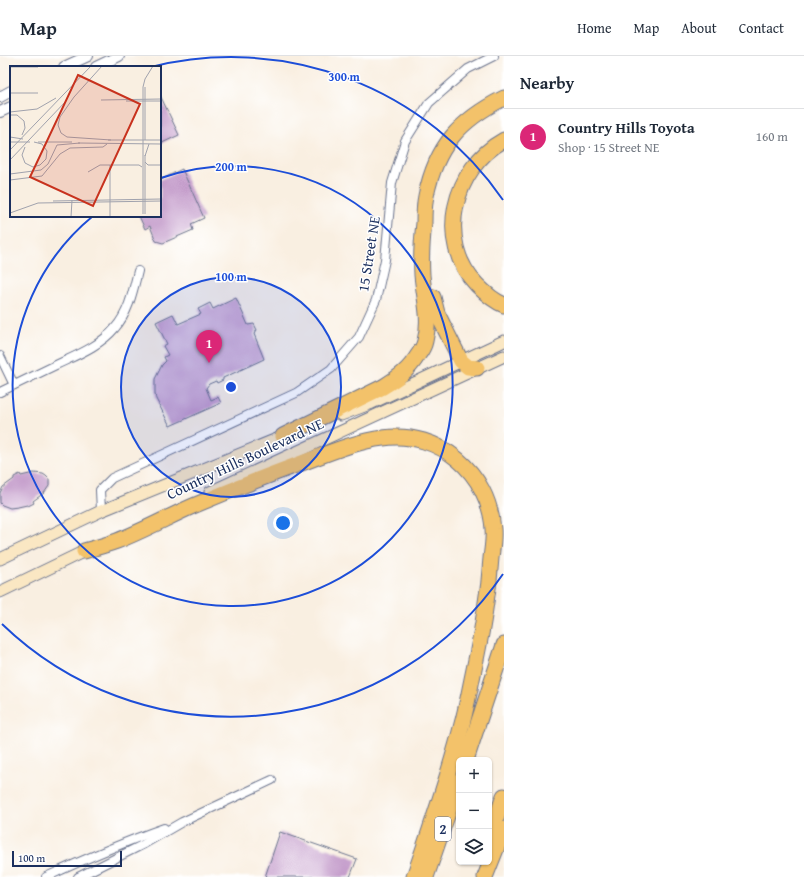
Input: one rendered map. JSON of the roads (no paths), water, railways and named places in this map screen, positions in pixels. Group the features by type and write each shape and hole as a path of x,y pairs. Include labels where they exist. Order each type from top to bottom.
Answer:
{"highway":[{"path":"283,436 366,396 396,379 408,369 421,350 425,342 428,315 422,274 422,249 426,198 437,160 459,128 480,111 504,98"},
{"path":"477,368 468,367 461,361 437,313 430,287 428,259 432,206 436,179 446,153 461,131 480,111"},
{"path":"504,140 480,158 473,168 459,196 453,228 458,255 470,278 490,297 504,305"},
{"path":"84,551 116,541 257,480 344,448 372,440 396,437 419,440 436,445 462,462 472,472 480,486 486,498 492,518 493,545 489,585 483,625 463,723 430,832 414,877"},
{"path":"467,757 504,644"},
{"name":"2","path":"426,877 456,790"},
{"path":"492,830 504,796"},
{"path":"485,877 504,829"},
{"path":"476,877 480,865"}],"main road":[{"name":"Country Hills Boulevard NE","path":"0,559 101,511 283,436 372,403 504,341"},
{"name":"Country Hills Boulevard NE","path":"0,592 258,469 504,356"}],"street":[{"path":"66,66 88,56"},
{"path":"98,66 119,56"},
{"name":"15 Street NE","path":"101,511 100,490 112,478 296,393 331,369 359,337 376,300 385,260 392,184 405,141 429,103 468,69 494,56"},
{"path":"0,97 10,92"},
{"path":"0,112 10,107"},
{"path":"0,392 83,353 102,341 115,328 125,312 132,296 138,271"},
{"path":"0,356 14,385"},
{"path":"78,877 144,844 182,822 272,780"},
{"path":"46,877 138,837 182,822"}],"place":[{"name":"Country Hills Toyota","path":"209,363"}]}
